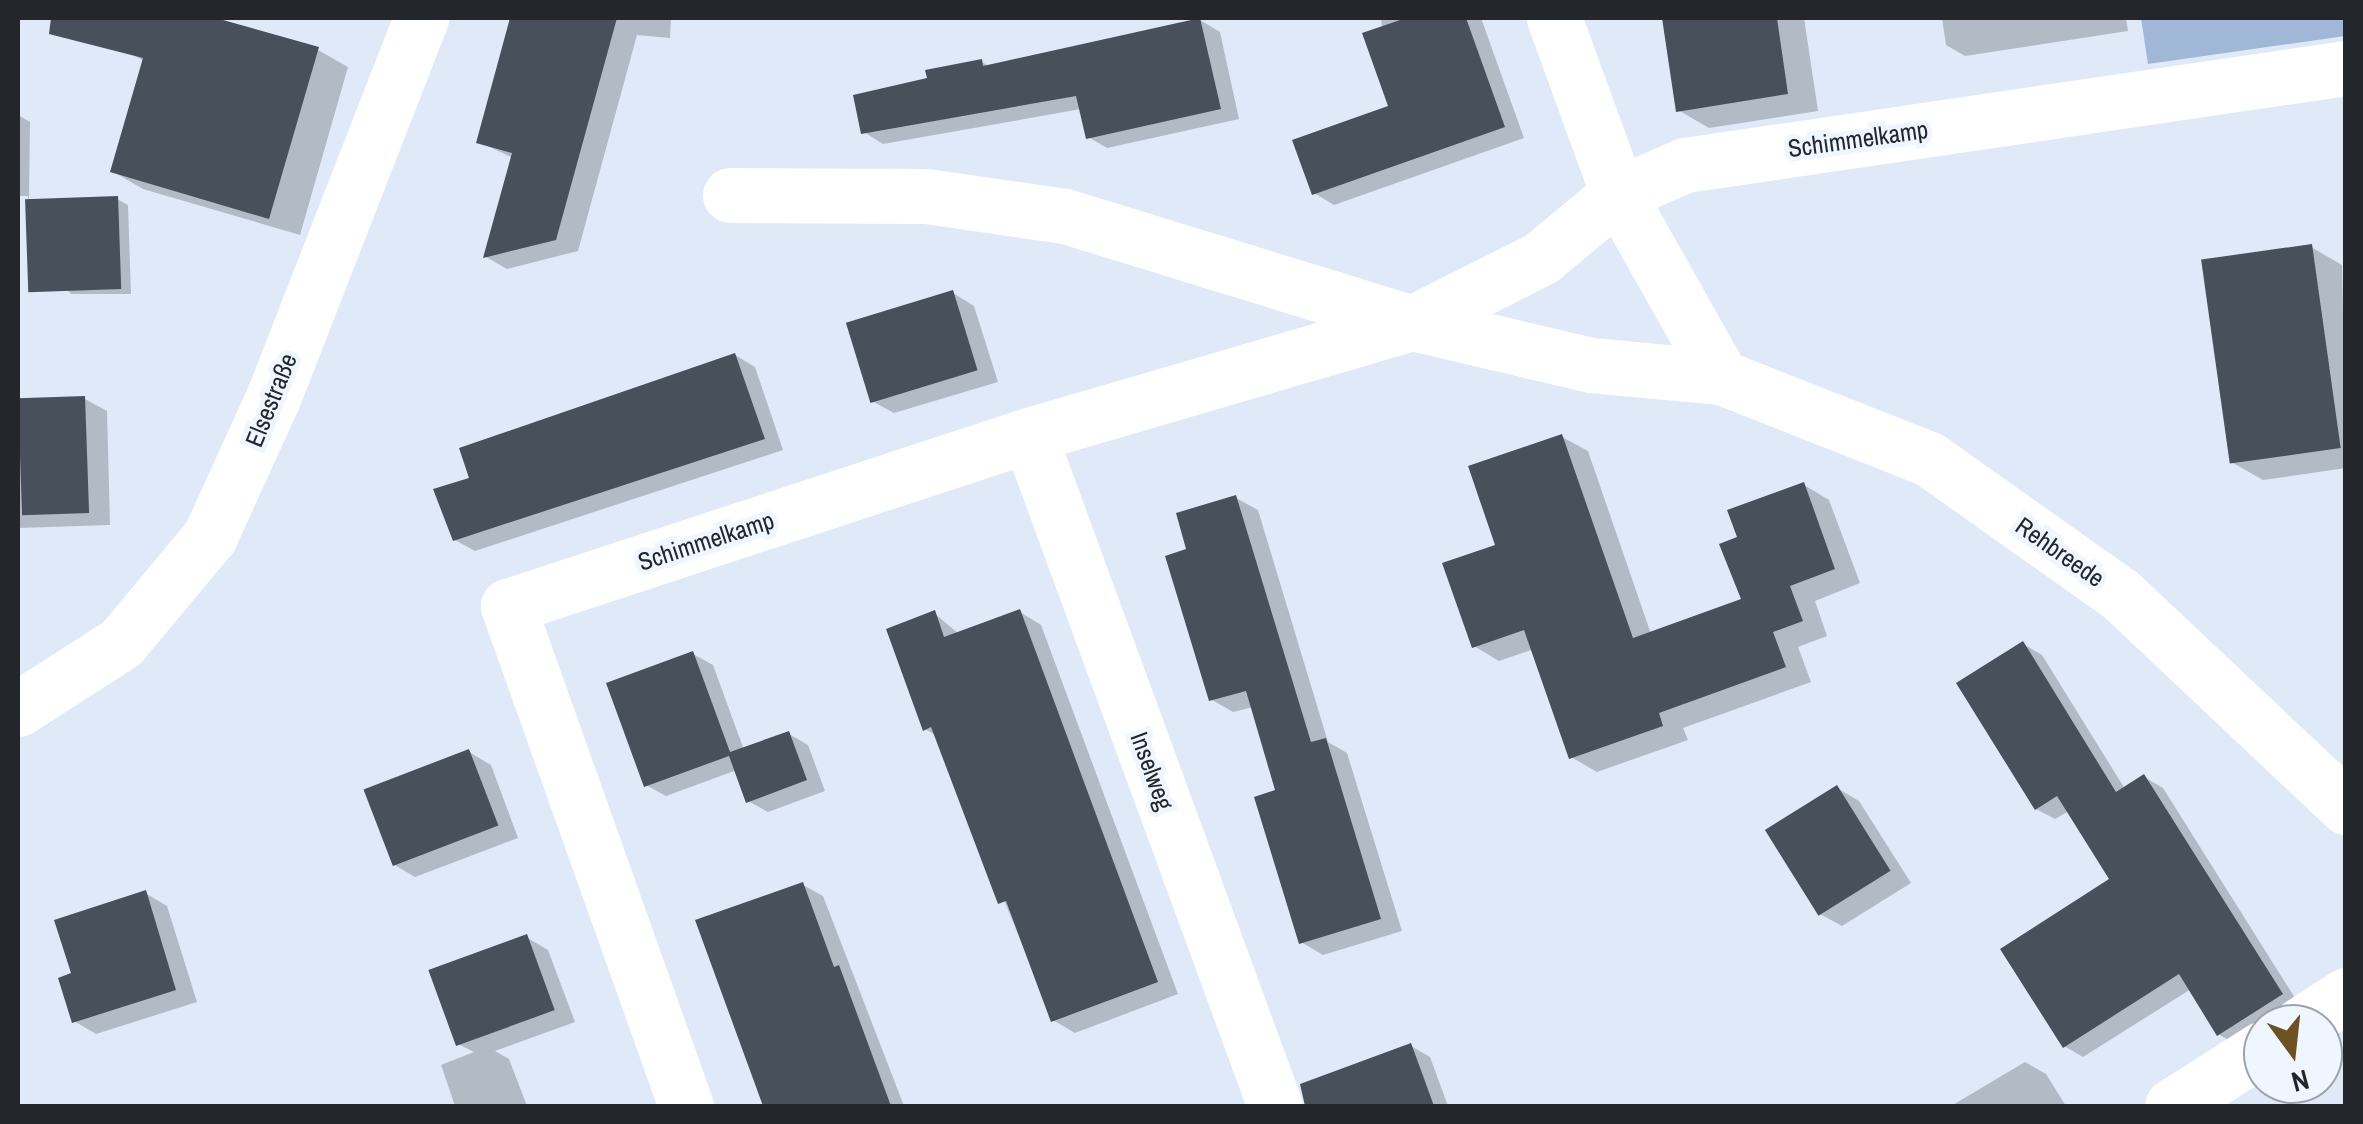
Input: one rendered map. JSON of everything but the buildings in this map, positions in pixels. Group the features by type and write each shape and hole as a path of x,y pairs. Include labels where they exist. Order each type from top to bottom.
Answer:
{"street":[{"name":"Elsestraße","path":"18,709 121,643 210,536 272,398 420,18"},
{"path":"1554,18 1618,194 1721,377"},
{"name":"Schimmelkamp","path":"686,1106 508,606 1029,434 1412,323 1540,258 1618,194 1685,164 2346,68"},
{"path":"730,194 926,196 1065,216 1412,323"},
{"name":"Rehbreede","path":"1412,323 1592,365 1721,377 1930,459 2120,594 2346,807"},
{"name":"Inselweg","path":"1029,434 1275,1106"},
{"path":"2172,1106 2243,1061"}],"shaded area":[{"path":"2141,18 2345,18 2345,36 2148,64"}]}
